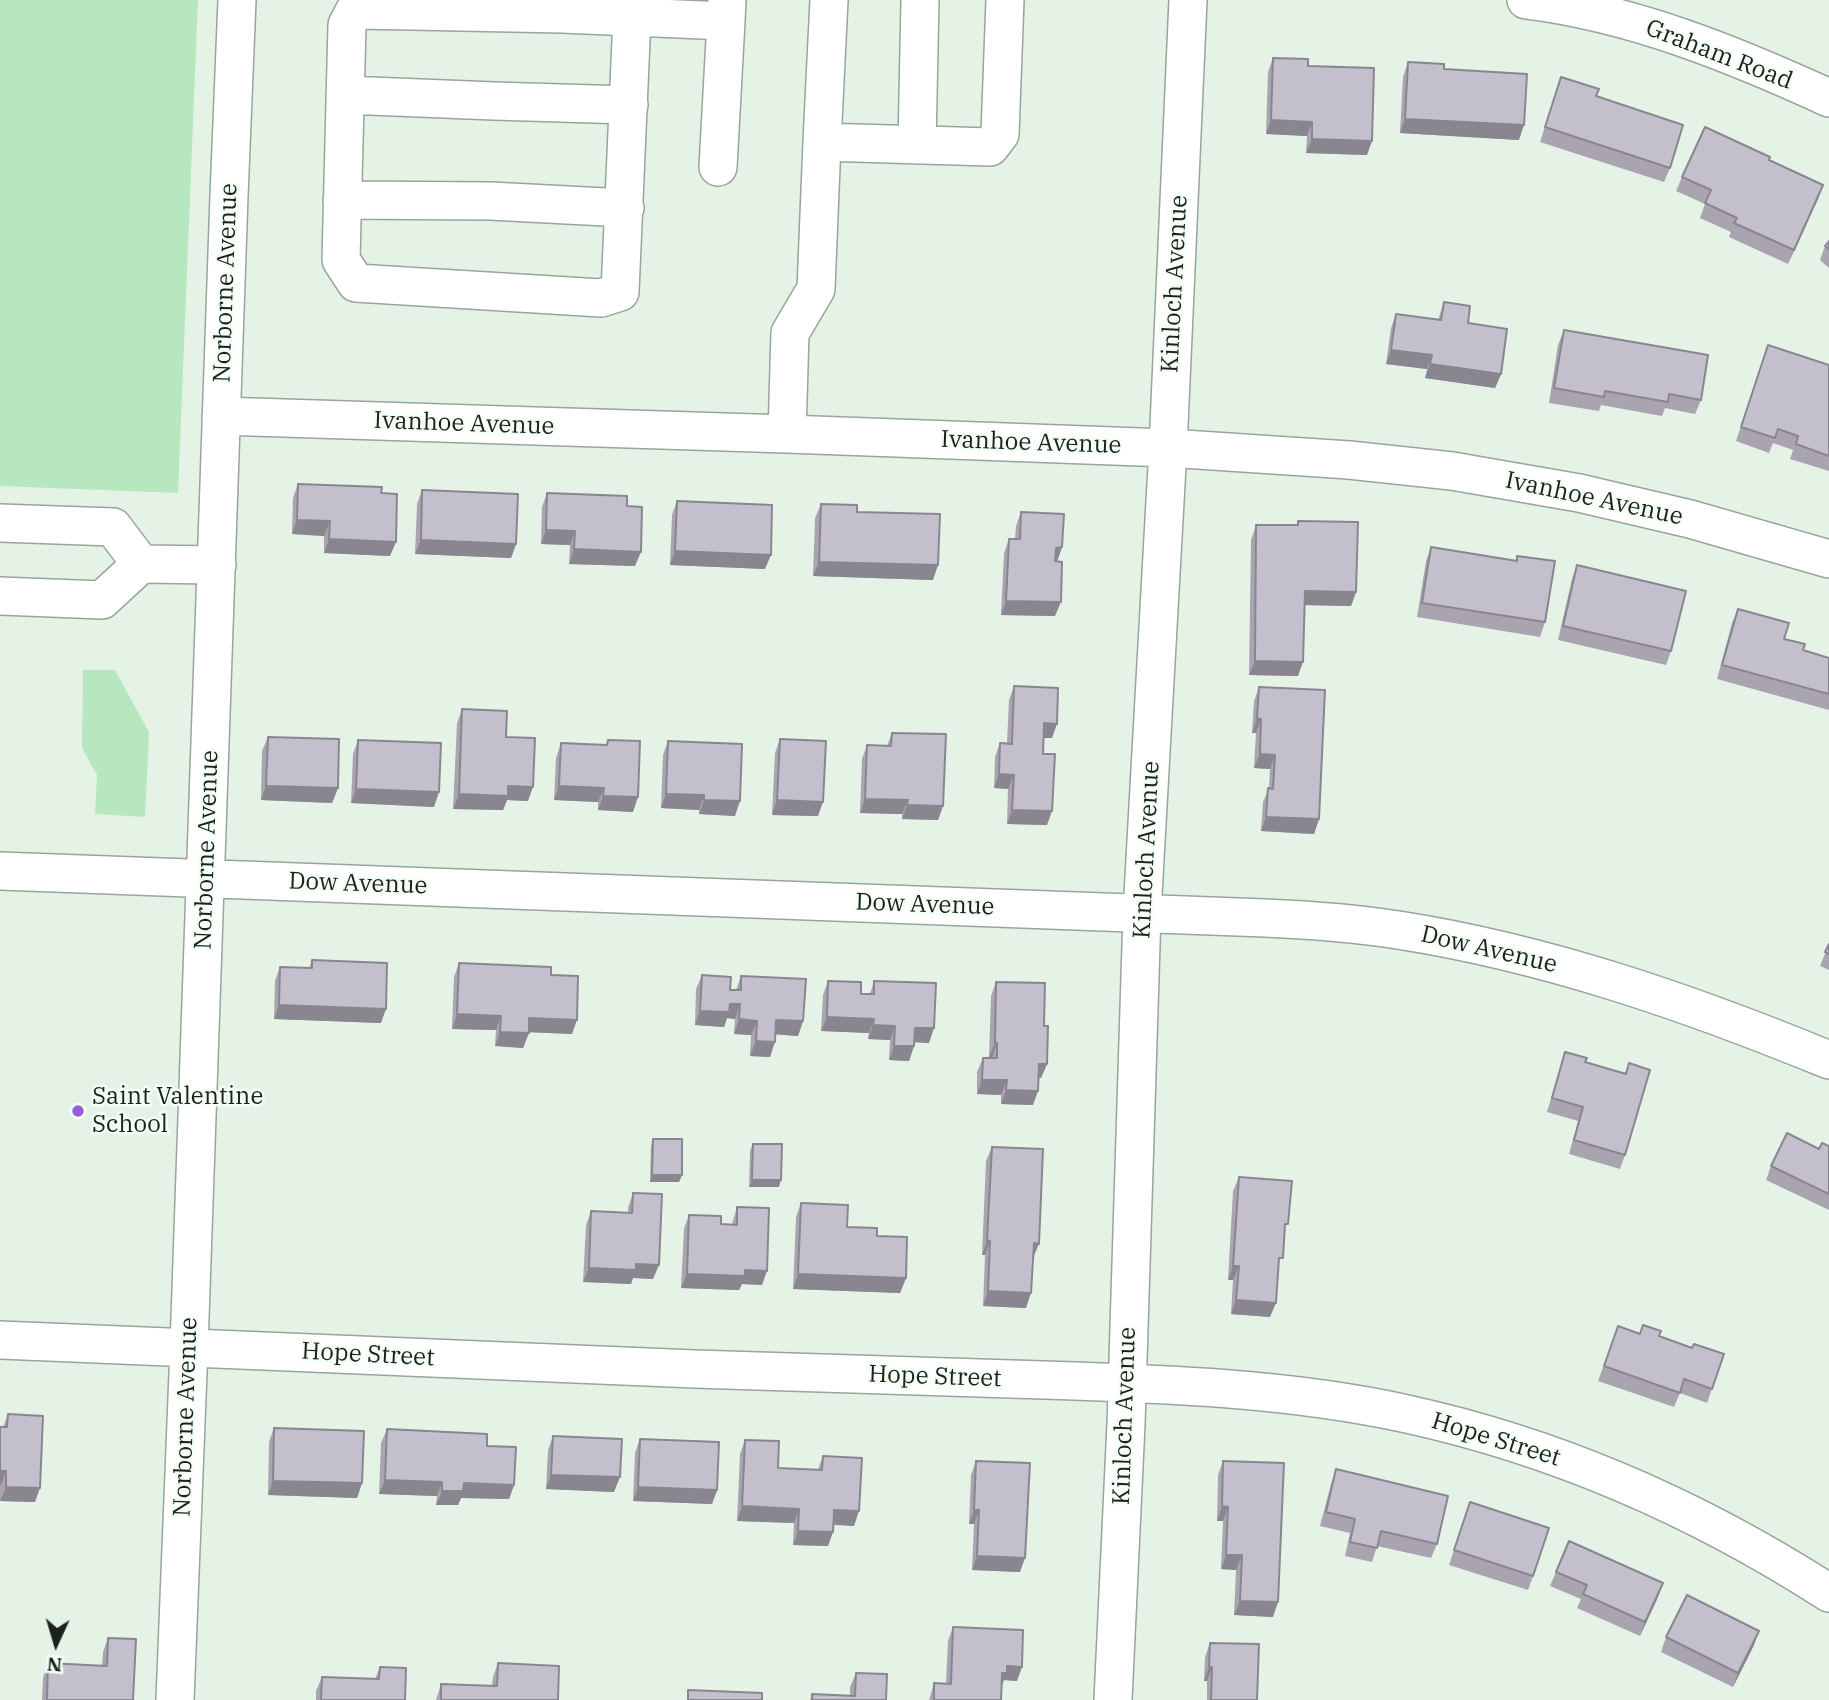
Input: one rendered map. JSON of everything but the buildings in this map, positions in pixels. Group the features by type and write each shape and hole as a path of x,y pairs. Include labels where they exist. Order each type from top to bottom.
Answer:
{"street":[{"name":"Norborne Avenue","path":"175,1700 237,0"},
{"path":"787,433 790,333 816,289 829,0"},
{"path":"918,145 920,0"},
{"path":"822,142 990,146 1000,134 1005,0"},
{"name":"Kinloch Avenue","path":"1114,1700 1142,913 1168,448 1188,0"},
{"name":"Graham Road","path":"1526,0 1605,15 1690,40 1770,71 1829,98"},
{"path":"632,17 620,292 601,298 356,283 341,260 346,25 355,10 411,6 563,7 632,17 726,10 718,167"},
{"path":"345,95 629,105"},
{"path":"342,200 490,201 625,208"},
{"name":"Ivanhoe Avenue","path":"221,416 787,433 1168,448 1349,460 1464,473 1579,492 1690,519 1829,559"},
{"path":"0,523 113,527 141,564"},
{"path":"0,596 102,600 141,564 217,565"},
{"name":"Dow Avenue","path":"0,871 1334,922 1397,929 1479,945 1555,964 1665,997 1829,1060"},
{"name":"Hope Street","path":"0,1340 704,1369 1127,1383 1297,1395 1407,1414 1536,1450 1677,1507 1777,1559 1829,1593"}],"green space":[{"path":"0,0 198,0 178,493 0,486"},
{"path":"83,670 115,670 149,732 145,817 95,814 97,775 82,748"}],"place":[{"name":"Saint Valentine School","path":"78,1111"}]}
